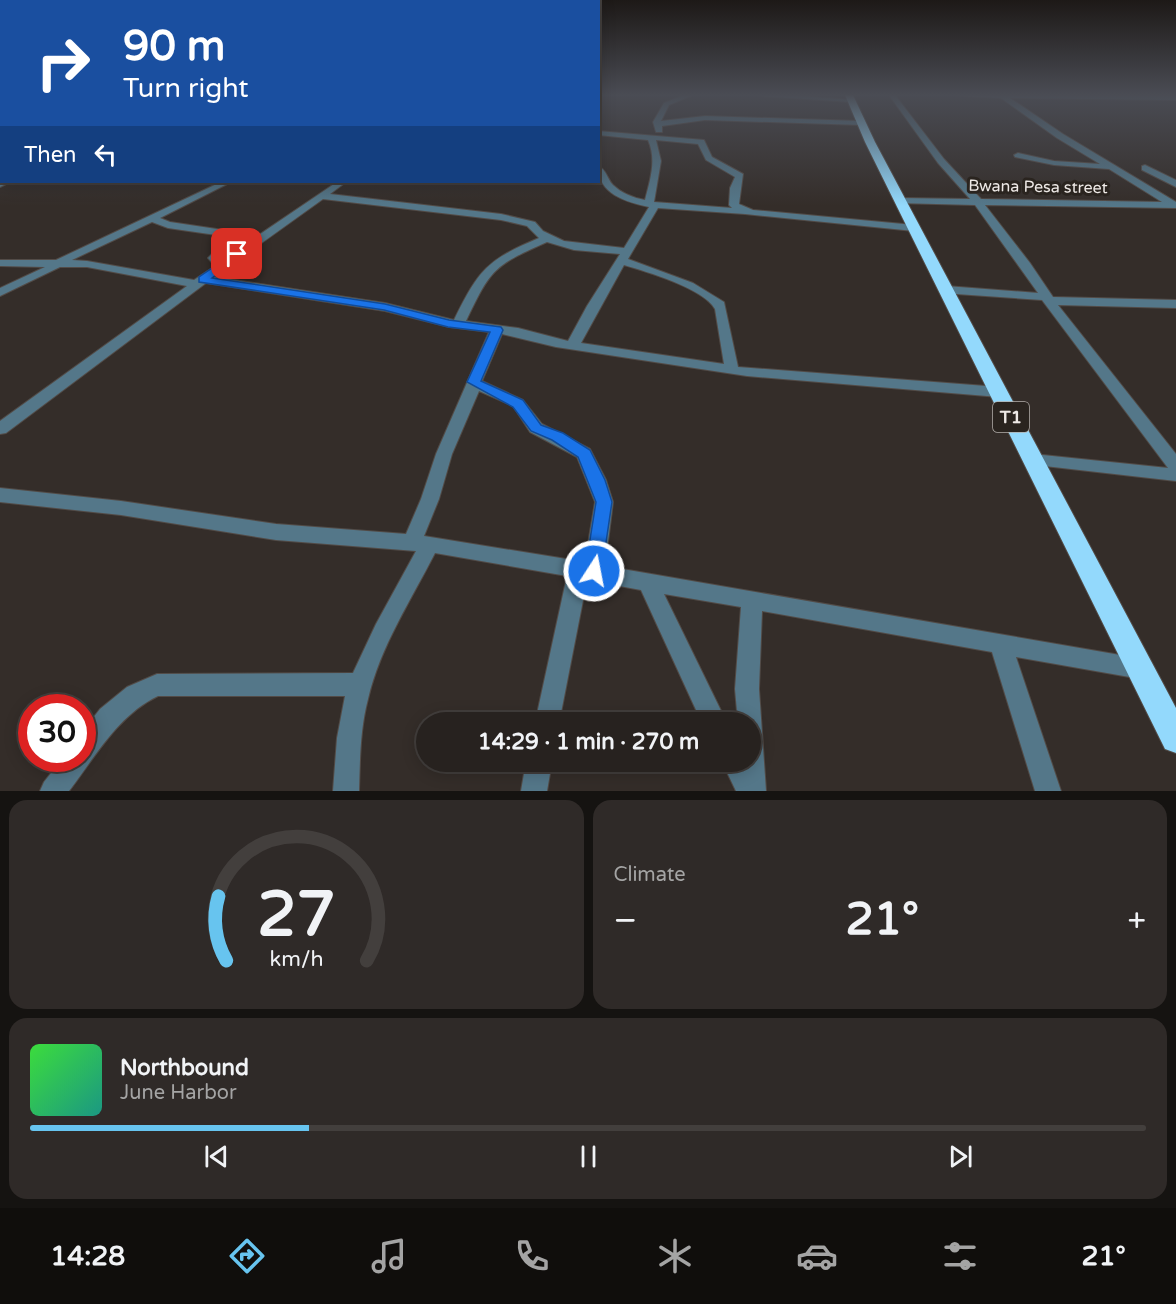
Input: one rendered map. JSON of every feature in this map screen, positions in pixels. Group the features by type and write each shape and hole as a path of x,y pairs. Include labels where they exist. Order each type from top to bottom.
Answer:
{"highway":[{"name":"T1","path":"865,132 1176,738"}],"street":[{"path":"573,345 652,204 658,150 656,132"},
{"path":"919,132 941,161 978,202 1026,265 1048,299 1176,466"},
{"path":"1054,132 1173,206"},
{"path":"600,133 701,142 709,158 736,171 740,176 735,188 734,205 745,211"},
{"path":"1018,155 1054,163 1111,167"},
{"path":"1145,168 1176,184"},
{"path":"600,171 615,190 634,200 652,204 914,228"},
{"path":"0,292 150,217 225,183"},
{"path":"0,429 221,266 340,183"},
{"path":"319,196 501,217 531,224 545,239 624,256 711,297 720,304 732,370"},
{"name":"Bwana Pesa street","path":"900,201 1173,206"},
{"path":"150,217 168,225 226,233 231,237 230,241 214,258 221,266"},
{"path":"458,324 470,304 473,291 488,268 500,259 545,239"},
{"path":"0,263 97,266 385,307 458,324 573,345 732,370 999,392"},
{"path":"946,290 1048,299 1176,304"},
{"path":"346,791 350,727 360,685 421,543 430,499 444,454 497,330"},
{"path":"474,382 518,404 536,428 558,437 584,453 597,480 604,502 550,712"},
{"path":"1033,460 1176,475"},
{"path":"0,495 121,508 276,532 421,543 587,569 1141,668"},
{"path":"646,580 710,712"},
{"path":"749,712 747,689 752,599"},
{"path":"1000,643 1048,791"},
{"path":"96,735 109,718 135,695 157,685 275,683 360,685"},
{"path":"53,791 68,772"},
{"path":"534,791 537,772"},
{"path":"741,772 752,791"},
{"path":"751,772 752,791"}],"route":[{"path":"237,254 203,279 385,307 448,323 497,330 474,382 518,404 536,428 558,437 584,453 597,480 604,502 602,534 594,571"}]}
